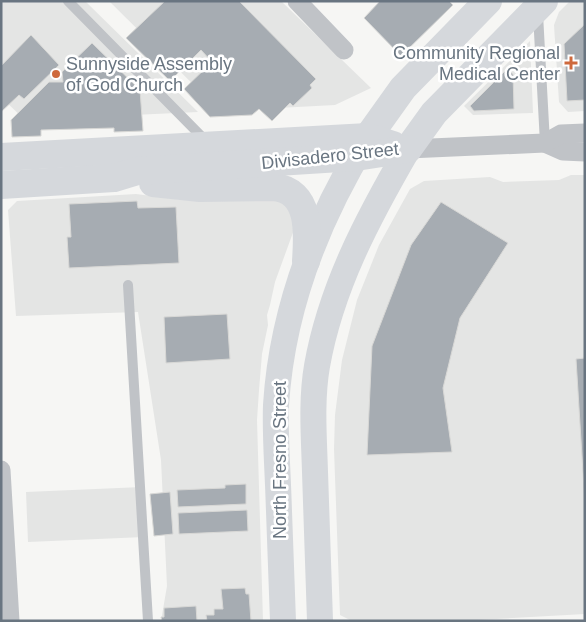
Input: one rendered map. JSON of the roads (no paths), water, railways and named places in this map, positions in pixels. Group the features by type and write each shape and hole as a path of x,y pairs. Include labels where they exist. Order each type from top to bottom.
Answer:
{"main road":[{"path":"362,147 402,88 488,1"},
{"path":"408,149 434,113 541,4"},
{"name":"Divisadero Street","path":"1,156 210,145 408,149"},
{"name":"Divisadero Street","path":"1,185 114,178 137,171 362,147"},
{"name":"North Fresno Street","path":"283,621 276,406 280,364 289,321 306,261 323,221 362,147"},
{"path":"1,174 11,170 86,165 138,148"},
{"name":"North Fresno Street","path":"320,621 314,436 317,367 327,326 341,282 359,237 408,149"},
{"path":"114,178 200,188 273,187 282,189 297,200 306,217 308,232 306,261"}],"street":[{"path":"296,1 344,50"},
{"path":"545,143 561,134 585,133"},
{"path":"408,149 545,143 563,151 585,152"},
{"path":"1,470 10,621"}],"lane":[{"path":"68,1 210,145"},
{"path":"541,4 545,143"},
{"path":"128,285 148,621"}],"place":[{"name":"Community Regional Medical Center","path":"571,63"},
{"name":"Sunnyside Assembly of God Church","path":"56,74"}]}
